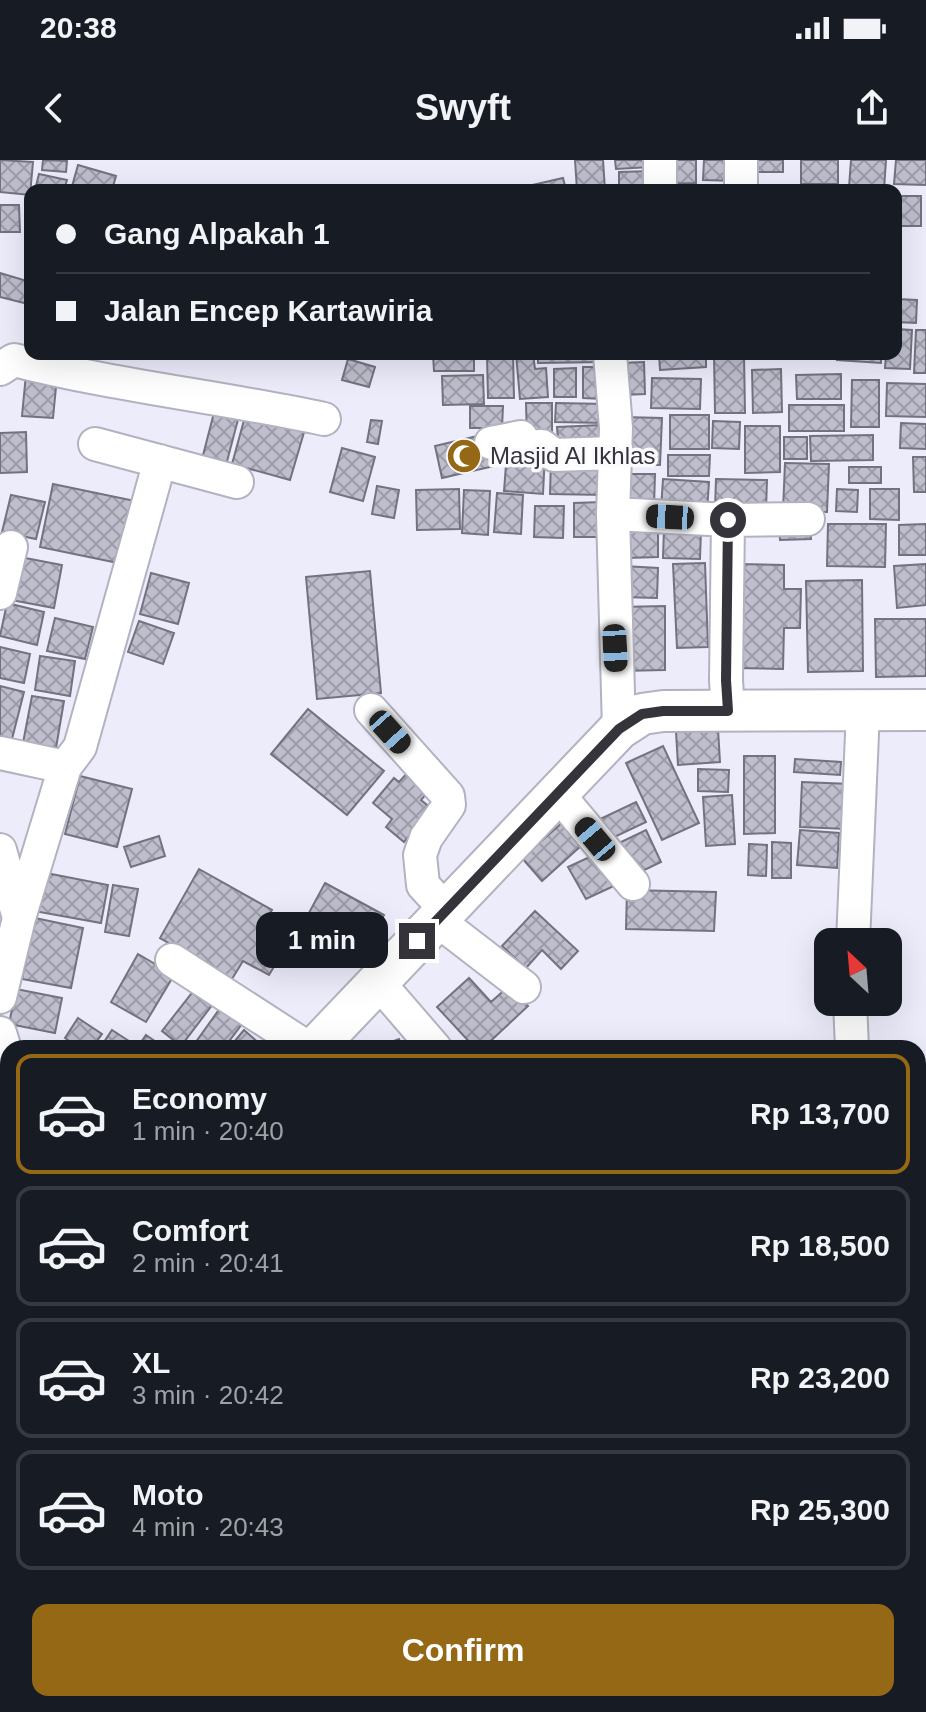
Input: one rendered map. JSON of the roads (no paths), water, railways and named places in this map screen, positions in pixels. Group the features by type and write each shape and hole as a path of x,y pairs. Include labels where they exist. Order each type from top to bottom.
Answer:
{"main road":[{"path":"323,1040 619,729 642,714 663,711 926,710"}],"street":[{"path":"660,160 660,184"},
{"path":"741,160 741,184"},
{"path":"0,369 14,360 244,401 324,419"},
{"path":"610,360 615,453 613,514 619,729"},
{"path":"491,443 521,437 527,447 542,446 554,455 615,453"},
{"path":"95,444 237,482"},
{"path":"0,997 19,918 65,767 80,747 160,461"},
{"path":"613,514 728,520 808,519"},
{"path":"728,520 728,711"},
{"path":"0,593 11,547"},
{"path":"371,710 448,796 449,805 426,838 420,855 423,885 442,915 524,987"},
{"path":"854,928 863,711"},
{"path":"0,753 65,767"},
{"path":"558,794 633,884"},
{"path":"0,850 19,918"},
{"path":"172,960 296,1040"},
{"path":"371,990 406,1040"},
{"path":"371,990 426,1040"},
{"path":"851,1016 852,1040"}],"place":[{"name":"Masjid Al Ikhlas","path":"464,456"}]}
